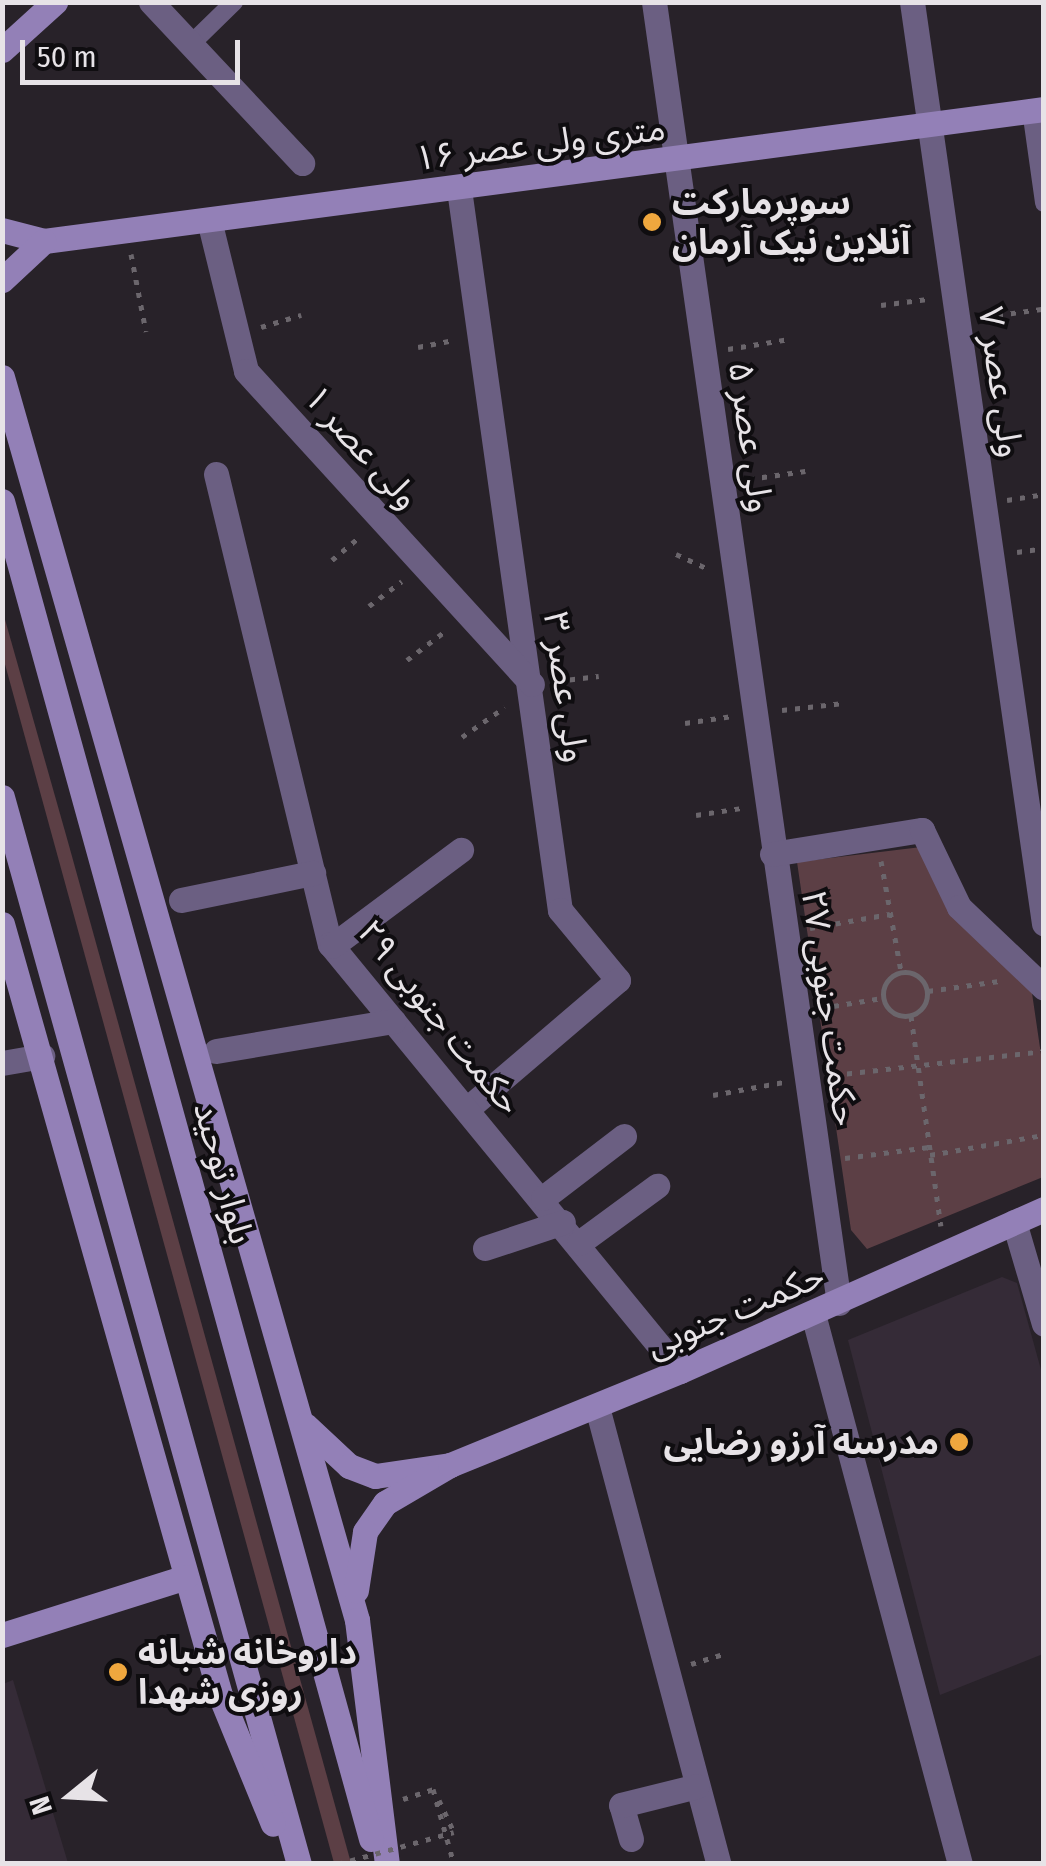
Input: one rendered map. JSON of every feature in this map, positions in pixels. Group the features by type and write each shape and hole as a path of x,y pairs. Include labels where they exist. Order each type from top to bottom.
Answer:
{"main road":[{"path":"2,50 53,3"},
{"name":"۱۶ متری ولی عصر","path":"44,241 678,161 1037,110"},
{"path":"2,230 44,241"},
{"path":"2,280 44,241"},
{"path":"2,377 356,1620"},
{"name":"بلوار توحید","path":"2,500 378,1864"},
{"path":"2,797 298,1864"},
{"path":"2,924 220,1695 290,1864"},
{"name":"حکمت جنوبی","path":"450,1465 680,1372 1044,1209"},
{"path":"300,1420 324,1448 376,1476 450,1465"},
{"path":"387,1864 356,1620 355,1567 365,1532 384,1503 450,1465"},
{"path":"2,1635 186,1577"}],"street":[{"path":"151,2 302,164"},
{"name":"ولی عصر ۵","path":"654,2 754,718"},
{"name":"ولی عصر ۷","path":"912,2 1044,924"},
{"name":"ولی عصر ۳","path":"460,189 532,686 560,910 618,980 468,1109"},
{"name":"ولی عصر ۱","path":"208,220 246,371 532,686"},
{"name":"حکمت جنوبی ۲۹","path":"216,474 332,946 563,1222 680,1372"},
{"path":"468,616 493,623 502,618 516,584"},
{"name":"حکمت جنوبی ۲۷","path":"754,718 839,1303"},
{"path":"772,854 922,830 959,907 1035,982"},
{"path":"332,946 462,850"},
{"path":"180,900 313,873"},
{"path":"216,1051 393,1021"},
{"path":"2,1063 42,1056"},
{"path":"542,1198 624,1136"},
{"path":"579,1243 657,1186"},
{"path":"484,1248 563,1222"},
{"path":"1014,1222 1044,1324"},
{"path":"813,1314 960,1864"},
{"path":"597,1407 720,1864"},
{"path":"631,1840 622,1805 697,1786"}],"lane":[{"path":"191,44 234,2"},
{"path":"1037,110 1044,203"}],"path":[{"path":"127,231 146,332"},
{"path":"881,305 1041,309"},
{"path":"238,334 301,315"},
{"path":"418,347 480,336"},
{"path":"704,352 790,340"},
{"path":"722,482 805,471"},
{"path":"332,560 381,520"},
{"path":"369,606 422,565"},
{"path":"407,660 468,616"},
{"path":"462,737 532,686 598,676"},
{"path":"685,723 754,718 844,703"},
{"path":"696,815 765,805"},
{"path":"877,837 901,971"},
{"path":"784,932 890,914"},
{"path":"901,971 923,980 928,992 924,1007 911,1016 888,1010 882,998 890,977 901,971"},
{"path":"928,992 1035,982"},
{"path":"796,1012 882,998"},
{"path":"911,1016 944,1254"},
{"path":"713,1095 805,1078 1044,1051"},
{"path":"930,1156 1044,1135"},
{"path":"818,1162 929,1146"},
{"path":"338,1864 454,1832 434,1789 454,1864"}],"shaded area":[{"path":"2,609 351,1863 334,1863 3,657"},
{"path":"938,845 950,882 1027,959 1043,1068 1043,1177 867,1249 851,1230 797,862"},
{"name":"مدرسه آرزو رضایی","path":"1002,1277 1017,1283 1043,1377 1043,1654 940,1695 848,1340"},
{"path":"13,1680 68,1863 3,1863 3,1684"}],"place":[{"name":"سوپرمارکت آنلاین نیک آرمان","path":"652,222"},
{"name":"مدرسه آرزو رضایی","path":"959,1442"},
{"name":"داروخانه شبانه روزی شهدا","path":"118,1672"}]}
